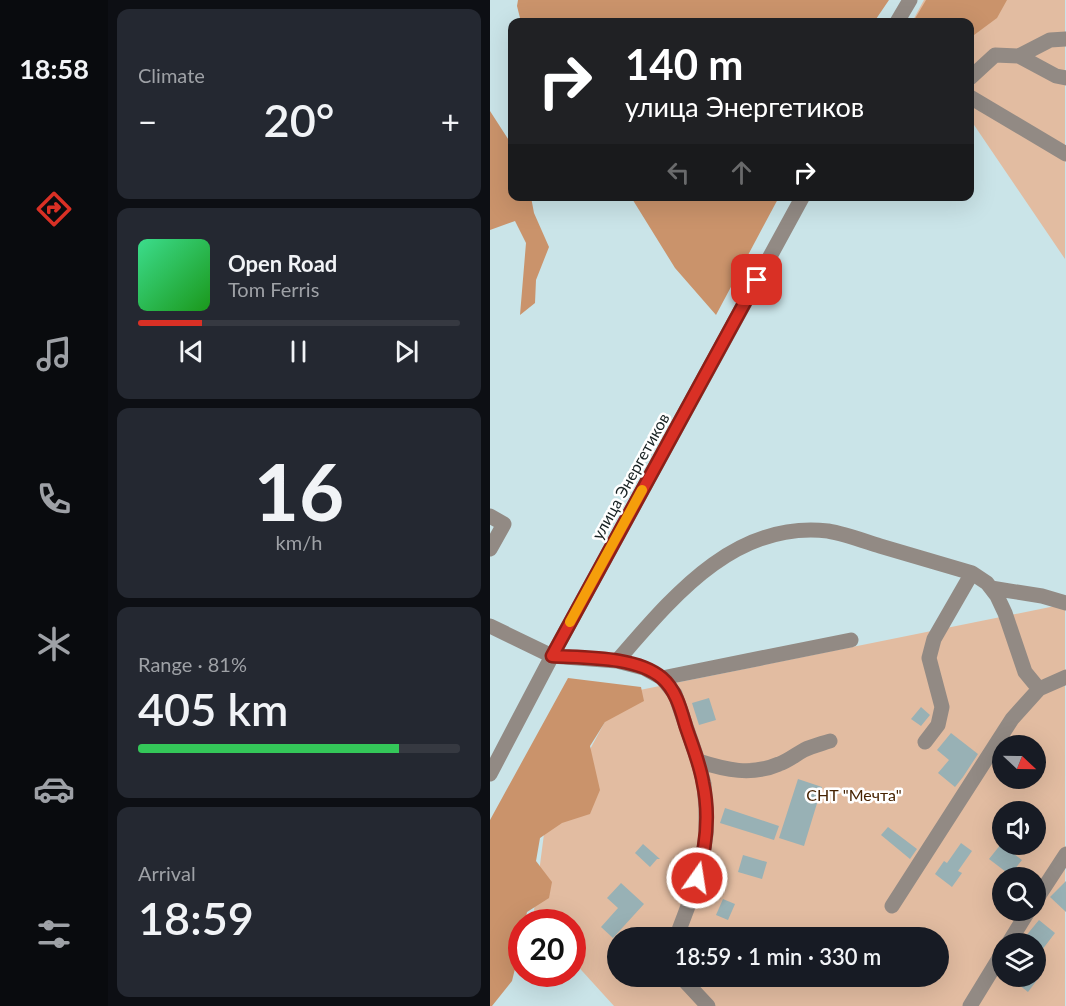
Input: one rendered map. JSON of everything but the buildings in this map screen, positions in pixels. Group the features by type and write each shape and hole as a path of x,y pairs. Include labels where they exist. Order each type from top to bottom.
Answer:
{"street":[{"path":"899,18 910,0"},
{"path":"1019,56 1050,40 1066,39"},
{"path":"974,74 995,55 1019,56 1056,76 1066,78"},
{"path":"974,99 1066,154"},
{"name":"улица Энергетиков","path":"490,774 799,201"},
{"path":"490,516 504,524 490,549"},
{"path":"617,661 689,583 720,558 770,535 799,530 829,531 972,573 987,584 997,596 1005,613 1025,672 1039,689"},
{"path":"925,742 938,725 942,707 929,658 934,639 972,573"},
{"path":"991,588 1042,596 1066,603"},
{"path":"490,627 552,656 617,661 644,668 662,678 675,694 698,761 704,784 706,808 706,834 702,863 680,927"},
{"path":"662,678 850,640"},
{"path":"892,906 1012,719 1039,689 1066,677"},
{"path":"698,761 740,771 762,770 781,764 805,750 830,741"},
{"path":"1046,885 1066,854"},
{"path":"970,1006 992,970"},
{"path":"690,987 708,1006"}],"green space":[{"path":"924,0 1065,0 1065,259 974,125 974,18 914,18"},
{"name":"СНТ \"Мечта\"","path":"1065,604 1065,1006 614,1006 586,975 586,909 534,909 544,834 620,694"}],"shaded area":[{"path":"518,0 889,0 877,18 520,18"},
{"path":"926,0 1007,0 997,18 974,35 974,18 915,18"},
{"path":"490,111 508,139 508,201 532,201 534,213 549,247 536,280 535,303 520,315 526,243 515,221 490,230"},
{"path":"633,201 777,201 716,315 675,268"},
{"path":"568,678 641,687 644,701 605,722 590,746 600,790 590,814 562,823 540,838 536,861 552,882 549,898 532,909 508,909 508,986 492,1006 490,1006 490,820"}],"slow traffic":[{"path":"570,622 642,490"}],"route":[{"path":"697,878 702,863 706,834 704,784 675,694 662,678 644,668 617,661 552,656 757,280"}]}
